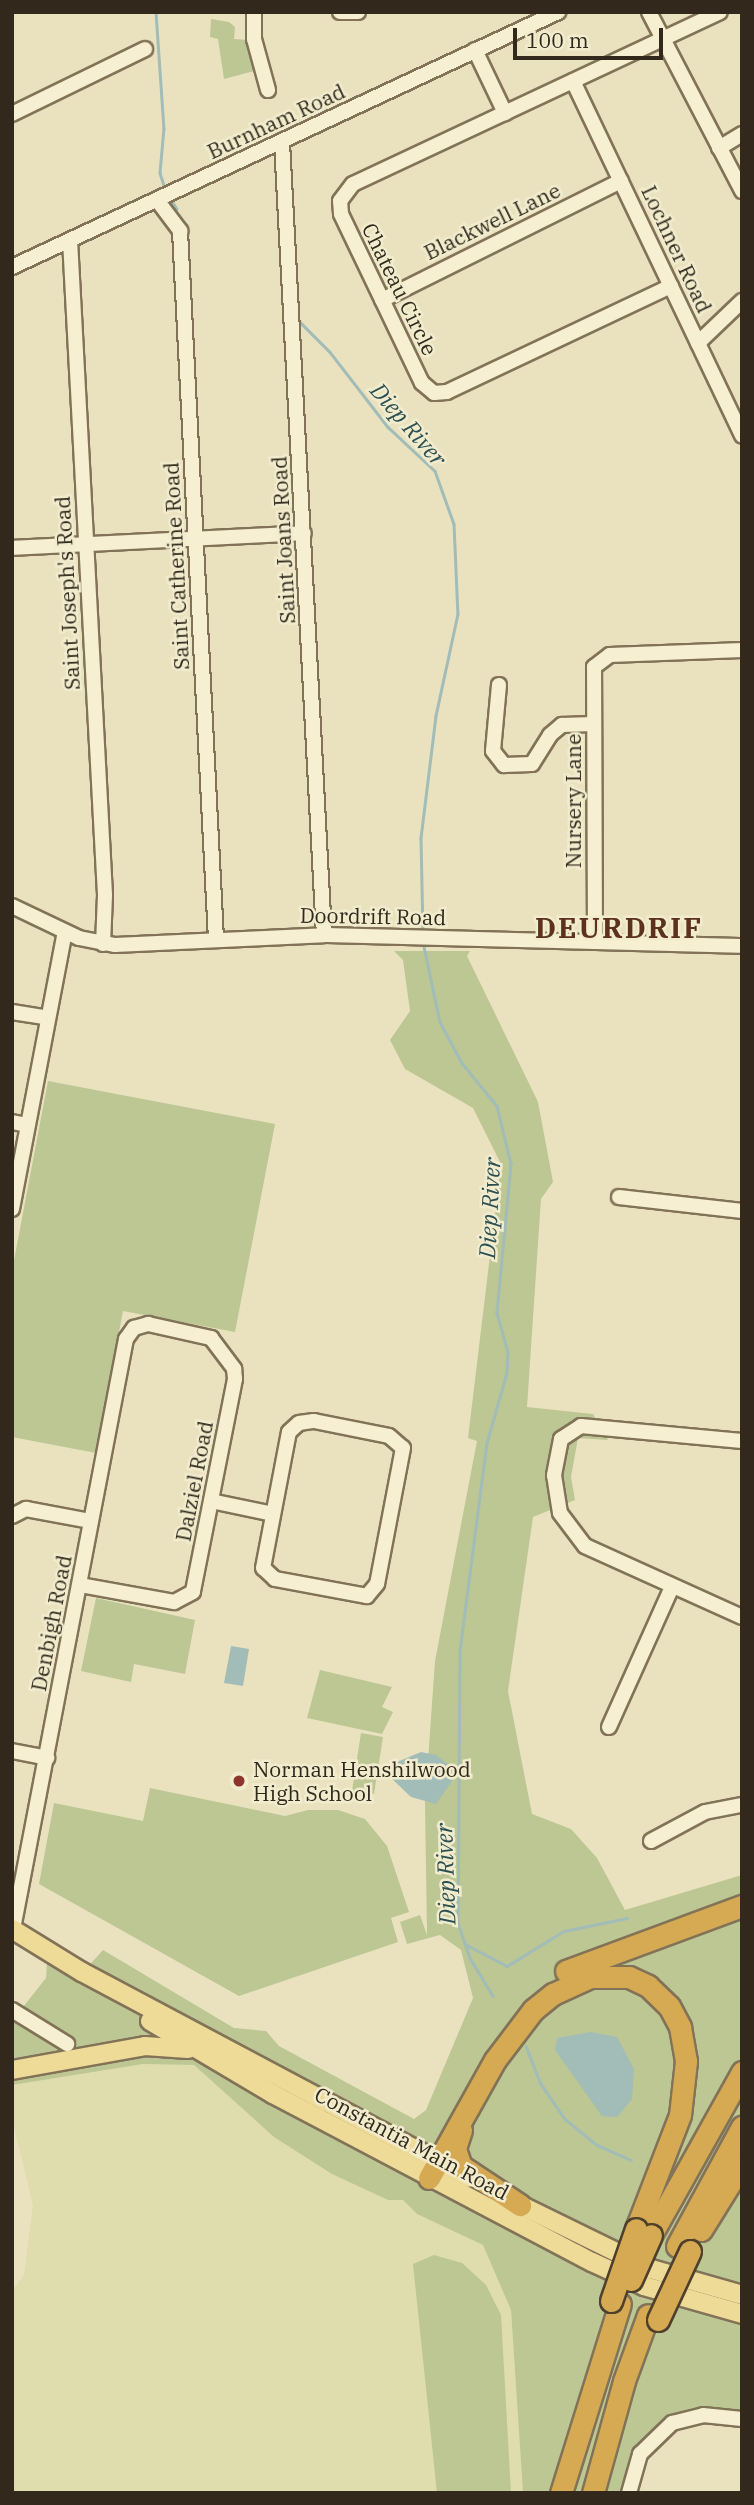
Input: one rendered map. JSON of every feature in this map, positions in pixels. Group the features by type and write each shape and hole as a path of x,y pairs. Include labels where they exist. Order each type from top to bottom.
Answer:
{"highway":[{"path":"428,2167 497,2031 543,1983 742,1906"},
{"path":"428,2167 520,2025 553,1994 590,1977 611,1973 654,1990 680,2027 686,2061 684,2091 671,2143 643,2232 616,2302 561,2493"},
{"path":"643,2232 742,2072"},
{"path":"475,2096 457,2138 456,2157 469,2172 520,2205"},
{"path":"593,2493 624,2381 683,2248 742,2127"},
{"path":"683,2248 742,2164"},
{"path":"599,2493 653,2318"}],"main road":[{"name":"Constantia Main Road","path":"13,1929 82,1972 214,2043 294,2081 428,2167 520,2205 651,2269 742,2295"},
{"name":"Constantia Main Road","path":"82,1972 96,1986 218,2063 428,2167 644,2286 742,2314"},
{"path":"145,2046 169,2033 214,2043"},
{"path":"12,2070 145,2046 175,2045 218,2063"}],"street":[{"path":"254,12 254,39 268,90"},
{"path":"340,12 358,12"},
{"path":"649,12 742,191"},
{"name":"Chateau Circle","path":"671,286 443,393 429,391 422,383 341,214 344,191 720,12"},
{"name":"Burnham Road","path":"12,267 555,13"},
{"path":"12,114 145,48"},
{"path":"475,50 505,113"},
{"name":"Lochner Road","path":"573,80 742,436"},
{"path":"719,148 742,134"},
{"name":"Saint Joans Road","path":"282,142 324,935"},
{"name":"Blackwell Lane","path":"382,300 621,181"},
{"name":"Saint Catherine Road","path":"166,195 180,231 216,939"},
{"name":"Saint Joseph's Road","path":"70,240 105,895 103,944"},
{"path":"698,343 742,301"},
{"path":"12,548 304,533"},
{"name":"Nursery Lane","path":"595,942 592,677 597,662 610,655 742,650"},
{"path":"499,685 493,751 504,765 532,764 550,735 562,726 593,724"},
{"name":"Doordrift Road","path":"12,906 65,932 103,944 324,935 742,946"},
{"path":"12,1209 65,932"},
{"path":"12,1012 48,1018"},
{"path":"12,1122 28,1125"},
{"path":"619,1197 742,1210"},
{"name":"Dalziel Road","path":"80,1585 174,1602 189,1596 195,1586 235,1379 226,1358 206,1335 148,1324 134,1328"},
{"name":"Denbigh Road","path":"13,1929 126,1339 134,1328"},
{"path":"299,1423 327,1424 400,1443 403,1455 377,1584 367,1596 269,1576 263,1561 273,1514 289,1433 299,1423"},
{"path":"742,1441 586,1427 568,1432 558,1448 554,1485 565,1522 593,1552 742,1617"},
{"path":"211,1502 273,1514"},
{"path":"12,1516 26,1509 91,1521"},
{"path":"609,1727 672,1587"},
{"path":"12,1752 47,1758"},
{"path":"651,1841 705,1812 742,1805"},
{"path":"12,2010 67,2044"},
{"path":"629,2493 640,2454 672,2423 703,2415 742,2419"}],"shaded area":[{"path":"143,2064 194,2065 274,2137 388,2200 403,2200 417,2214 483,2245 511,2310 523,2493 12,2493 12,2291 24,2275 33,2205 12,2119 12,2085"}],"green space":[{"path":"211,19 229,22 235,27 234,39 248,40 254,71 224,79 218,39 210,37"},
{"path":"394,951 470,951 467,956 538,1102 553,1182 541,1199 527,1407 593,1414 608,1440 578,1438 571,1477 575,1500 533,1517 508,1691 532,1814 571,1829 597,1858 625,1910 742,1875 742,2419 715,2415 655,2435 629,2493 523,2493 511,2310 483,2245 417,2214 403,2200 388,2200 332,2174 274,2137 194,2065 143,2064 12,2085 12,2021 46,1978 47,1962 76,1980 103,1950 234,2028 266,2031 279,2046 414,2119 426,2110 473,1998 461,1950 440,1935 407,1944 400,1922 420,1915 427,1935 425,1803 435,1661 477,1441 468,1438 501,1164 473,1108 405,1069 390,1040 410,1011 403,960"},
{"path":"48,1081 275,1124 235,1332 123,1311 96,1453 12,1437 12,1271"},
{"path":"96,1598 195,1620 185,1674 134,1664 131,1682 81,1671"},
{"path":"320,1670 392,1687 382,1707 393,1712 382,1734 307,1718"},
{"path":"361,1733 383,1737 374,1794 352,1791"},
{"path":"150,1788 285,1816 308,1810 338,1810 365,1819 387,1846 409,1912 391,1918 398,1942 239,1996 39,1884 54,1803 143,1821"},
{"path":"434,2255 462,2263 486,2285 501,2315 511,2493 437,2493 413,2264"}],"water":[{"path":"231,1646 249,1649 243,1686 224,1683"},
{"path":"421,1752 436,1755 451,1767 452,1781 436,1804 411,1797 391,1778 397,1762"},
{"path":"591,2032 617,2037 634,2069 632,2099 617,2117 602,2116 555,2050 557,2038"}],"waterway":[{"name":"Diep River","path":"156,12 164,128 160,173 164,185"},
{"name":"Diep River","path":"172,201 177,209"},
{"name":"Diep River","path":"299,321 330,352 388,427 435,471 454,524 458,614 436,716 421,838 423,932"},
{"name":"Diep River","path":"423,942 440,1022 462,1063 497,1106 511,1164 497,1313 508,1352 507,1373 487,1443 460,1652 458,1923 470,1958 493,1996"},
{"path":"467,1945 507,1966 564,1931 627,1918"},
{"name":"Diep River","path":"526,2046 541,2084 565,2119 597,2145 631,2160"}],"place":[{"name":"Norman Henshilwood High School","path":"239,1781"}],"district":[{"name":"DEURDRIF","path":"619,928"}]}
